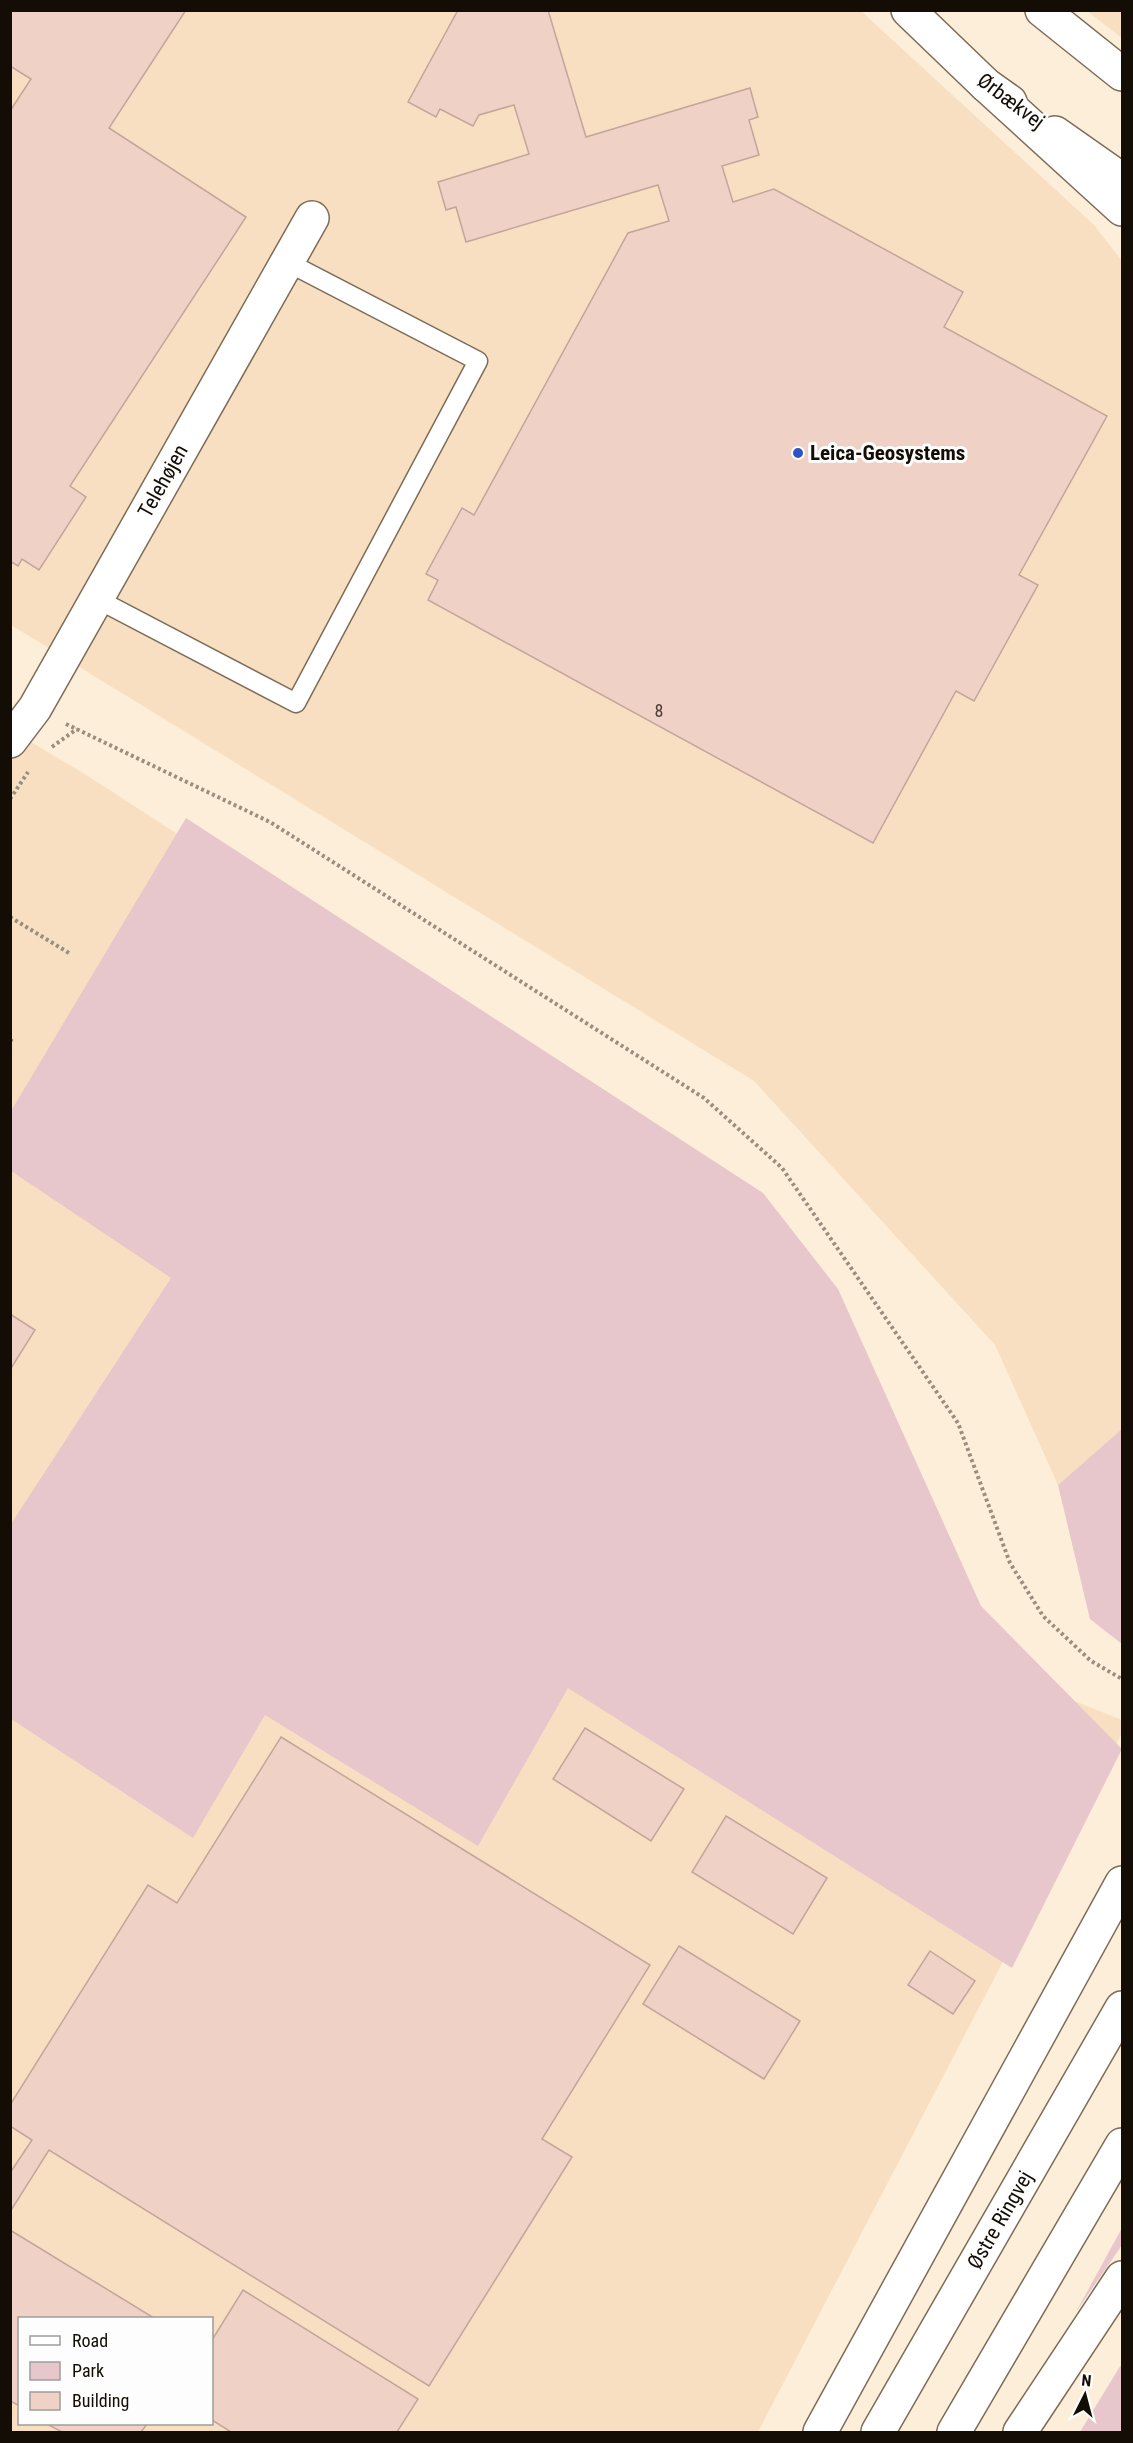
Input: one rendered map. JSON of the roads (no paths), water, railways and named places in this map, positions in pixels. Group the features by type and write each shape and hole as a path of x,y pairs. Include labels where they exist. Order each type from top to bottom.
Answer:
{"main road":[{"name":"Ørbækvej","path":"908,10 986,85 1122,180"},
{"path":"1042,10 1122,74"},
{"path":"986,85 1122,209"},
{"name":"Telehøjen","path":"10,741 34,708 97,599 312,218"},
{"path":"820,2433 1122,1883"},
{"name":"Østre Ringvej","path":"878,2433 1122,2008"},
{"path":"954,2433 1122,2145"},
{"path":"1020,2433 1122,2278"}],"lane":[{"path":"97,599 296,703 478,361 287,262"}],"place":[{"name":"Leica-Geosystems","path":"798,453"}]}
